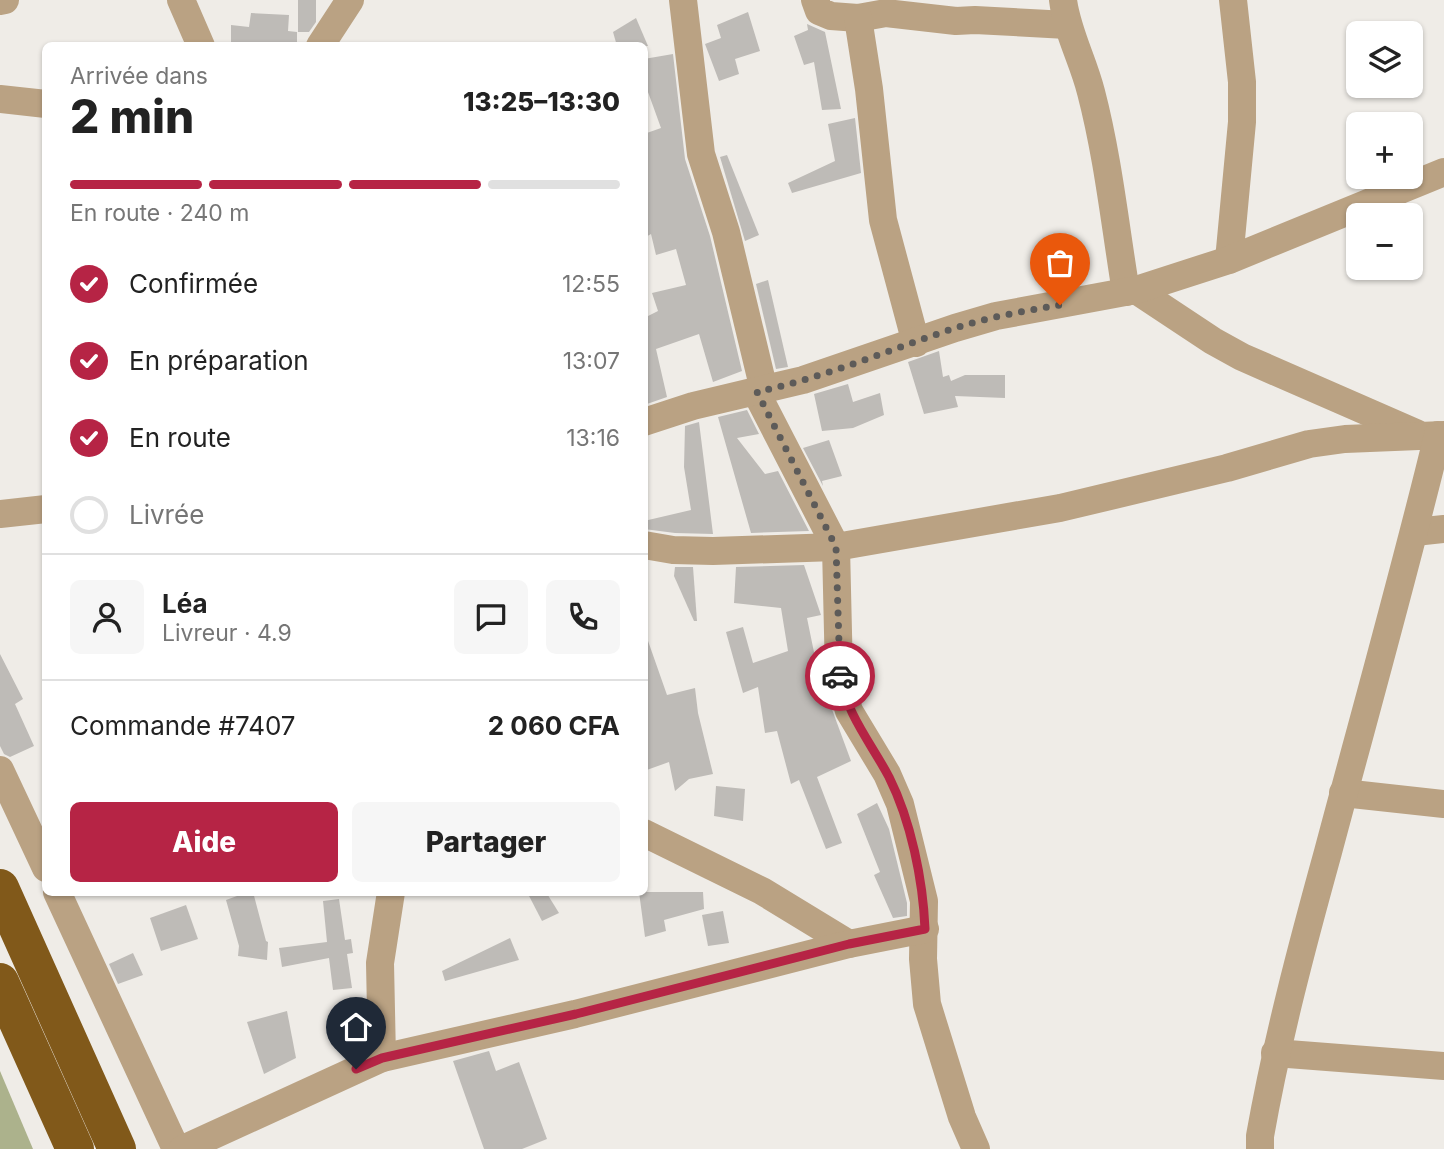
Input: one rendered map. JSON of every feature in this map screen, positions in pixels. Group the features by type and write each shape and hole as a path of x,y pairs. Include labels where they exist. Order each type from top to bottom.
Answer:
{"highway":[{"path":"0,888 117,1149"},
{"path":"0,982 75,1149"}],"street":[{"path":"180,0 199,42"},
{"path":"323,42 350,0"},
{"path":"683,0 701,153 726,232 760,391 836,547 838,643 843,694 849,711 887,774 900,804 924,901 923,959 927,1004 962,1116 976,1149"},
{"path":"815,0 819,11 831,16 858,18 886,13 957,21 1065,13 1091,90 1131,291 1242,357 1435,435"},
{"path":"1229,260 1242,122 1242,82 1233,0"},
{"path":"858,18 869,89 883,220 916,343"},
{"path":"0,99 42,104"},
{"path":"648,421 841,369 996,316 1131,291 1229,260 1444,172"},
{"path":"1260,1149 1275,1053 1303,939 1415,531 1435,435"},
{"path":"648,546 673,550 713,551 836,547 1060,508 1227,468 1309,444 1345,439 1435,435"},
{"path":"0,514 42,509"},
{"path":"1415,531 1444,529"},
{"path":"0,770 42,859"},
{"path":"1343,793 1444,804"},
{"path":"648,834 762,891 849,944"},
{"path":"59,896 176,1149"},
{"path":"382,1058 380,962 390,896"},
{"path":"183,1149 382,1058 576,1014 849,944 925,929"},
{"path":"1275,1053 1444,1066"}],"green space":[{"path":"0,1071 33,1149 0,1149"}],"building":[{"path":"298,0 316,0 316,22 309,32 298,32"},
{"path":"748,12 760,51 735,59 739,74 719,81 705,44 721,38 717,25"},
{"path":"251,13 289,15 288,31 297,32 297,42 231,42 231,25 249,27"},
{"path":"636,18 646,42 616,42 613,32"},
{"path":"807,24 825,32 841,109 822,110 814,62 804,65 794,36 808,30"},
{"path":"673,54 685,159 710,236 742,371 713,382 699,334 656,349 667,397 648,404 648,316 658,311 652,293 686,285 676,249 656,255 651,234 648,236 648,133 661,128 648,92 648,58"},
{"path":"855,118 861,173 792,193 788,183 835,161 828,124"},
{"path":"727,155 759,235 745,241 720,157"},
{"path":"768,280 788,367 776,369 756,284"},
{"path":"939,351 943,377 949,375 951,381 965,375 1005,375 1005,398 955,396 958,407 924,414 908,362"},
{"path":"848,384 853,402 880,393 884,415 853,428 822,431 814,394"},
{"path":"747,410 759,434 737,438 765,474 778,471 809,531 751,533 718,417"},
{"path":"699,422 713,534 648,530 648,520 691,510 684,467 685,426"},
{"path":"829,440 842,476 822,481 823,486 803,448"},
{"path":"804,565 821,615 807,618 825,706 830,704 851,761 817,777 842,843 826,849 799,780 791,784 777,731 765,733 758,687 743,693 726,632 743,627 753,663 788,651 781,608 734,603 736,567"},
{"path":"675,567 693,567 697,621 694,621 674,576"},
{"path":"648,641 667,695 695,688 698,713 713,774 689,779 675,791 669,762 648,770"},
{"path":"0,654 23,699 15,704 34,746 10,757 4,754 0,746"},
{"path":"716,786 745,789 743,821 714,816"},
{"path":"877,803 889,829 907,903 907,916 893,918 874,875 880,872 857,814"},
{"path":"648,892 703,892 704,909 664,920 666,931 645,937 640,896 648,896"},
{"path":"237,896 254,896 268,942 267,960 238,956 239,946 226,900"},
{"path":"529,896 548,896 559,913 542,921"},
{"path":"339,899 345,940 351,939 353,953 347,954 352,988 333,990 329,958 282,967 279,948 327,942 323,901"},
{"path":"186,905 198,939 161,951 150,918"},
{"path":"723,911 729,943 708,946 702,915"},
{"path":"510,938 519,960 445,981 442,971"},
{"path":"133,953 143,975 118,984 109,964"},
{"path":"287,1011 296,1058 264,1074 247,1022"},
{"path":"489,1051 496,1071 519,1062 547,1139 522,1149 484,1149 453,1061"}],"way so far":[{"path":"840,676 836,547 757,392 841,369 996,316 1060,305"}],"route":[{"path":"356,1069 382,1058 576,1014 849,944 925,929 919,873 900,804 887,774 849,711 840,676"}]}
